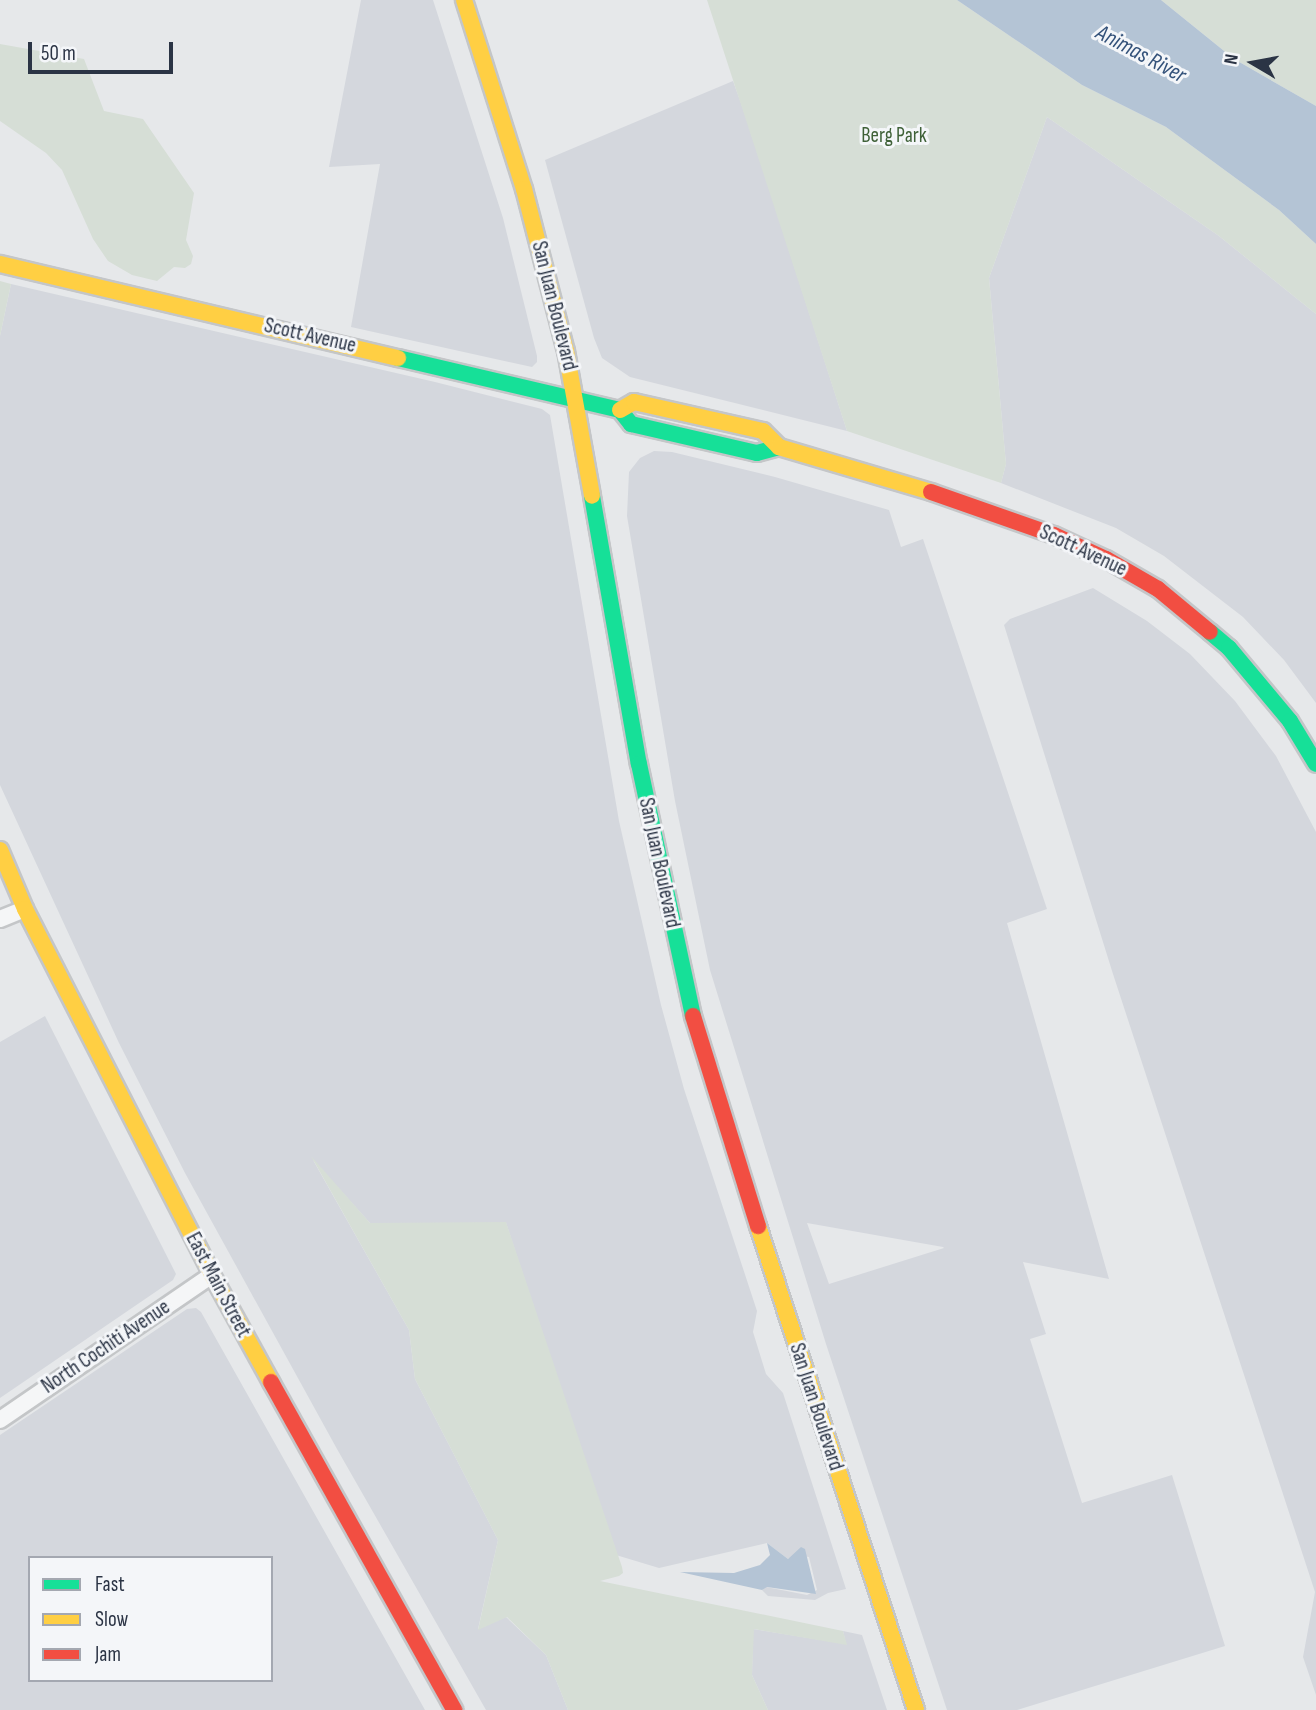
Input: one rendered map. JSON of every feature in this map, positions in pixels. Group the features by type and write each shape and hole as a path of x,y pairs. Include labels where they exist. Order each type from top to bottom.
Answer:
{"main road":[{"name":"San Juan Boulevard","path":"464,0 524,190 577,399 639,764 686,993 753,1211 916,1710"},
{"name":"Scott Avenue","path":"0,264 577,399 620,410 631,424 757,453 779,447 959,500 1054,535 1133,573 1185,608 1229,648 1290,721 1316,764"},
{"name":"East Main Street","path":"0,850 25,909 212,1275 454,1710"}],"street":[{"path":"0,919 25,909"},
{"name":"North Cochiti Avenue","path":"0,1420 212,1275"}],"shaded area":[{"path":"361,0 433,0 503,218 537,356 537,362 532,367 351,327 380,164 329,167"},
{"path":"733,81 847,431 630,377 602,358 594,338 545,160"},
{"path":"1047,117 1219,236 1316,314 1316,703 1284,660 1243,617 1164,556 1116,528 1001,483 1006,464 989,278"},
{"path":"11,284 435,382 542,409 550,415 619,821 661,1005 684,1089 757,1311 753,1332 766,1374 783,1393 846,1589 828,1593 815,1600 768,1596 762,1590 766,1587 807,1595 817,1590 809,1557 795,1555 788,1559 767,1543 659,1568 616,1555 506,1223 370,1223 313,1160 409,1330 415,1379 498,1540 478,1629 506,1617 546,1655 568,1710 486,1710 337,1449 185,1173 119,1043 0,785 0,336"},
{"path":"654,451 672,452 775,477 889,510 901,547 923,539 1047,909 1007,923 1109,1279 1023,1262 1046,1334 1030,1339 1082,1503 1172,1475 1225,1646 1017,1710 947,1710 826,1344 710,970 675,801 627,516 629,472 640,458","holes":["807,1223 943,1247 829,1284"]},
{"path":"1093,588 1147,621 1190,654 1235,701 1276,756 1316,832 1316,1695 1303,1657 1315,1592 1113,974 1004,625 1010,619"},
{"path":"45,1016 176,1274 173,1280 0,1398 0,1042"},
{"path":"196,1308 201,1312 425,1710 0,1710 0,1435 187,1309"},
{"path":"753,1629 846,1644 843,1631 862,1635 887,1710 768,1710 752,1675"}],"green space":[{"name":"Berg Park","path":"707,0 957,0 1082,85 1166,127 1279,210 1316,244 1316,314 1219,236 1047,117 989,278 1006,464 1001,483 847,431"},
{"path":"1161,0 1316,0 1316,106 1234,59"},
{"path":"0,44 84,59 104,111 143,119 194,193 186,240 193,256 191,264 185,268 174,267 157,281 132,275 108,261 93,239 62,170 46,153 0,121"},
{"path":"0,281 11,284 0,336"},
{"path":"311,1156 370,1223 506,1222 622,1567 623,1573 619,1576 600,1581 843,1631 847,1645 754,1629 752,1675 768,1710 568,1710 546,1655 507,1617 478,1630 498,1540 415,1379 409,1330"}],"water":[{"name":"Animas River","path":"957,0 1161,0 1234,59 1316,106 1316,244 1279,210 1166,127 1082,85"},
{"path":"767,1543 788,1559 801,1547 805,1549 816,1594 767,1587 762,1590 680,1572 734,1573 760,1565 770,1555"}],"traffic: fast":[{"path":"398,358 620,410 631,424 757,453 779,447"},
{"path":"592,496 639,764 693,1016"},
{"path":"1210,632 1229,648 1290,721 1316,764"}],"traffic: slow":[{"path":"464,0 524,189 566,351 592,496"},
{"path":"0,264 398,358"},
{"path":"620,410 634,402 763,431 779,447 931,492"},
{"path":"0,850 25,909 212,1275 271,1382"},
{"path":"758,1226 916,1710"}],"traffic: jam":[{"path":"931,492 1054,535 1106,559 1158,589 1210,632"},
{"path":"693,1016 758,1226"},
{"path":"271,1382 454,1710"}]}
